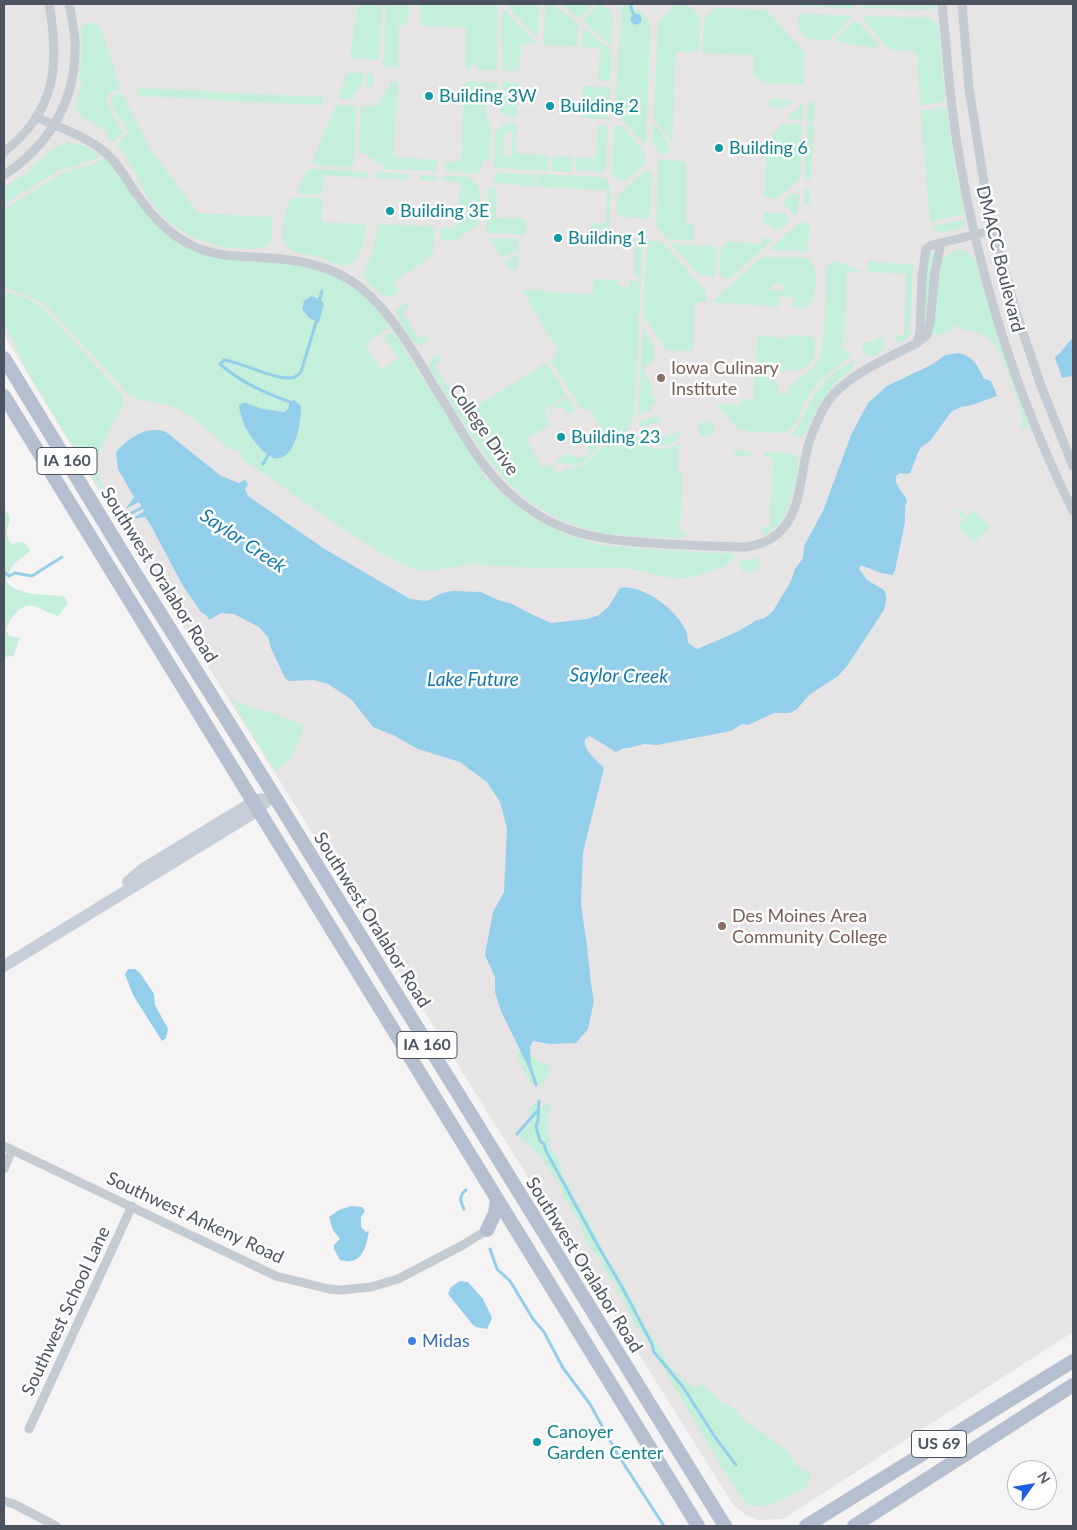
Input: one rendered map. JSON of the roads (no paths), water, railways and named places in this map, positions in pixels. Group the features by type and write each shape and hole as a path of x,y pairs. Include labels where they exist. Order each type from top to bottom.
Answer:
{"main road":[{"name":"Southwest Oralabor Road","path":"4,358 135,573 726,1525"},
{"name":"IA 160","path":"4,396 698,1526"},
{"path":"487,1230 495,1213 496,1199"},
{"path":"487,1230 500,1228 517,1232"},
{"name":"US 69","path":"806,1526 1073,1362"},
{"name":"US 69","path":"854,1526 1073,1385"}],"street":[{"path":"4,152 23,134 36,117 48,94 55,67 55,36 49,4"},
{"path":"4,175 31,154 54,126 62,110 72,81 76,50 69,4"},
{"name":"DMACC Boulevard","path":"942,4 951,104 963,179 995,313 1012,367 1042,442 1073,511"},
{"name":"DMACC Boulevard","path":"962,4 965,58 988,208 1014,309 1036,372 1073,466"},
{"name":"College Drive","path":"36,117 99,147 112,159 154,217 173,234 187,243 202,250 219,254 290,259 311,263 337,272 360,287 374,299 393,321 475,452 499,483 521,503 545,519 577,533 597,538 627,542 747,548 768,541 784,529 797,503 808,446 819,417 828,401 844,384 917,343 927,335 935,272 941,243"},
{"path":"917,343 920,332 922,277 926,249 932,244 994,230"},
{"path":"4,966 92,911 143,869 274,795"},
{"path":"4,1169 8,1148"},
{"name":"Southwest Ankeny Road","path":"8,1148 276,1276 329,1289 371,1287 398,1279 487,1230"},
{"name":"Southwest School Lane","path":"29,1429 132,1206"},
{"path":"4,1501 14,1504 56,1526"}],"water":[{"path":"636,13 642,19 636,25 630,19"},
{"path":"311,296 320,299 324,304 319,322 309,318 302,309 304,301"},
{"path":"1073,338 1073,378 1071,376 1062,378 1055,357"},
{"name":"Lake Future","path":"959,353 968,356 980,370 984,379 991,381 997,396 952,411 930,441 920,448 910,473 900,473 896,476 898,486 907,502 905,506 905,522 895,570 893,575 881,573 863,566 860,566 859,569 867,580 884,590 886,601 884,610 847,666 838,676 809,695 797,709 790,713 774,713 748,725 742,724 731,731 657,745 644,744 624,748 616,752 590,736 585,739 588,751 604,768 583,852 581,904 594,1001 588,1029 576,1043 550,1044 533,1041 530,1047 531,1073 501,1011 495,992 495,977 485,955 493,912 504,892 507,828 500,802 487,782 460,762 418,749 395,736 373,727 351,699 328,684 314,680 289,681 285,678 268,637 259,627 234,614 221,613 209,620 183,586 149,522 145,517 132,519 144,511 139,502 126,509 134,497 118,469 116,452 126,442 138,434 152,430 166,432 221,476 239,483 245,480 248,484 245,489 248,496 323,548 410,599 427,601 442,593 452,591 481,592 512,604 551,623 587,619 599,615 609,606 620,588 629,588 649,594 667,607 682,623 687,632 688,643 697,649 765,618 773,611 790,583 795,569 803,558 804,546 823,511 851,435 868,403 887,386 933,364 945,355"},
{"path":"294,400 301,406 296,439 287,454 281,458 273,458 250,436 239,406 242,403 246,403 263,409 284,412 288,409 290,402"},
{"path":"128,969 135,969 140,973 154,994 155,1005 168,1029 166,1038 162,1041 133,995 125,974"},
{"path":"351,1206 362,1207 365,1211 361,1217 361,1227 366,1232 369,1231 362,1254 358,1258 347,1261 340,1260 334,1249 334,1245 340,1239 333,1230 329,1217 339,1210"},
{"path":"460,1281 468,1282 483,1299 492,1318 487,1329 473,1325 448,1294 451,1287"}],"waterway":[{"path":"631,4 633,13"},
{"path":"319,302 322,291"},
{"path":"291,404 245,382 220,364 224,360 271,375 288,378 295,377 301,372 317,319"},
{"path":"263,464 270,452"},
{"name":"Saylor Creek","path":"128,515 145,506"},
{"name":"Saylor Creek","path":"4,574 9,576 15,573 32,576 62,557"},
{"path":"530,1066 536,1085"},
{"path":"539,1101 536,1126 540,1141 544,1144 546,1151 622,1287 652,1344 654,1352 683,1387 715,1437 736,1465"},
{"path":"517,1134 538,1110"},
{"path":"464,1209 461,1198 466,1190"},
{"path":"490,1249 497,1269 510,1281 533,1319 544,1332 563,1368 590,1404 618,1455 664,1526"}],"place":[{"name":"Building 3W","path":"429,96"},
{"name":"Building 2","path":"550,106"},
{"name":"Building 6","path":"719,148"},
{"name":"Building 3E","path":"390,211"},
{"name":"Building 1","path":"558,238"},
{"name":"Iowa Culinary Institute","path":"661,378"},
{"name":"Building 23","path":"561,437"},
{"name":"Des Moines Area Community College","path":"722,926"},
{"name":"Midas","path":"412,1341"},
{"name":"Canoyer Garden Center","path":"537,1442"}]}
